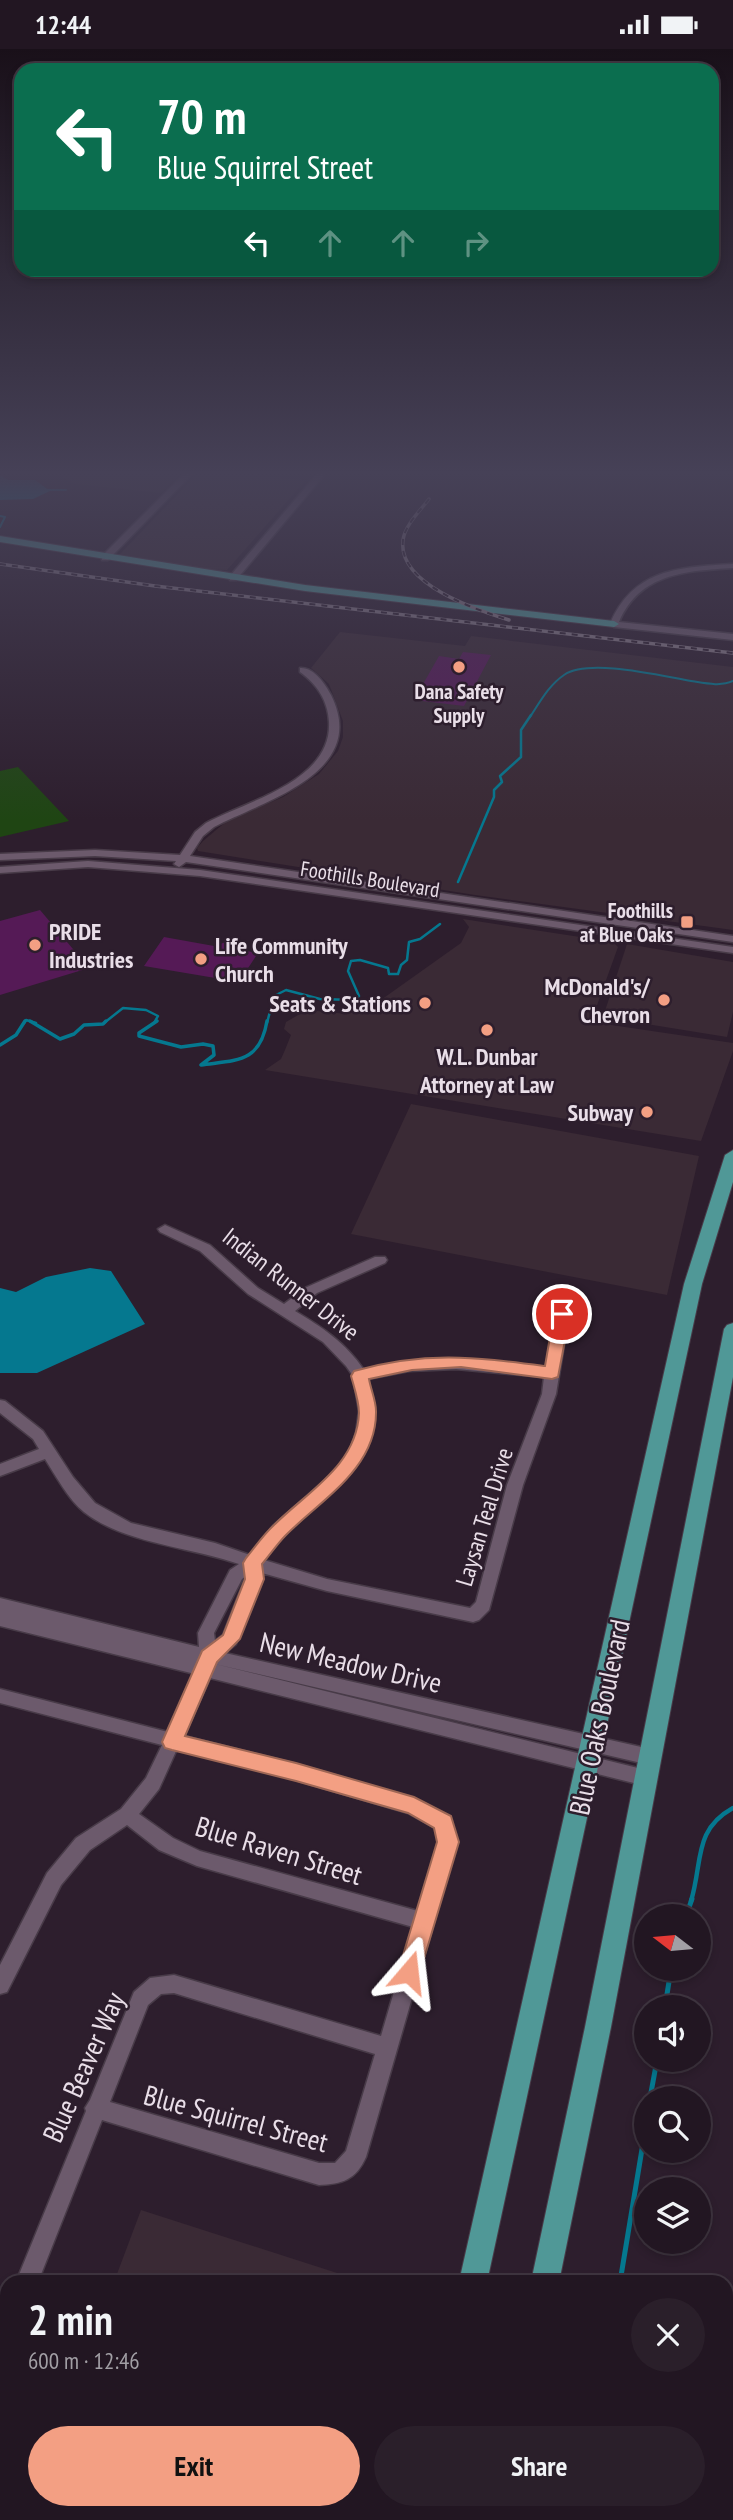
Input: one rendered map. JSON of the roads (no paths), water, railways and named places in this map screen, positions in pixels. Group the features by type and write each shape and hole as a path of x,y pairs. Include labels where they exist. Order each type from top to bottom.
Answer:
{"main road":[{"path":"327,589 614,624"},
{"name":"Blue Oaks Boulevard","path":"476,2275 694,1284 733,1155"},
{"path":"546,2275 733,1329"}],"street":[{"path":"637,589 625,602 614,624 733,638"},
{"path":"175,870 199,834 210,825 294,784 324,759 335,737 334,720 325,690 303,670"},
{"name":"Foothills Boulevard","path":"0,857 95,853 183,859 733,939"},
{"name":"Foothills Boulevard","path":"0,870 88,864 175,870 733,950"},
{"name":"Indian Runner Drive","path":"165,1229 205,1248 237,1278 328,1338 346,1356 360,1376 368,1411 364,1433 355,1457 330,1487 279,1530 253,1563 236,1575 206,1633 207,1663"},
{"path":"285,1311 312,1290 380,1260"},
{"path":"360,1376 412,1364 461,1362 552,1373 562,1314 561,1299"},
{"name":"Laysan Teal Drive","path":"253,1563 327,1585 473,1615 483,1605 507,1511 545,1406 552,1373"},
{"path":"0,1405 26,1423 49,1451 66,1481 89,1507 145,1534 215,1549 253,1563"},
{"path":"0,1470 49,1451"},
{"name":"Indian Runner Drive","path":"207,1663 230,1639 255,1579 253,1563"},
{"path":"222,1599 244,1605"},
{"name":"New Meadow Drive","path":"0,1605 207,1663"},
{"name":"New Meadow Drive","path":"0,1619 207,1663 648,1768"},
{"path":"0,1985 6,1958 54,1879 83,1844 127,1815 153,1783 207,1663"},
{"name":"Blue Squirrel Street","path":"0,1696 296,1772 414,1806 443,1823 448,1842 355,2157 340,2173 319,2174 95,2108"},
{"name":"Blue Raven Street","path":"127,1815 166,1844 197,1858 424,1921"},
{"name":"Blue Beaver Way","path":"30,2275 141,1999 157,1985 174,1984 387,2048"}],"water":[{"path":"90,1268 111,1271 145,1324 37,1373 0,1373 0,1288 16,1292 46,1277"}],"waterway":[{"path":"530,717 554,684 575,670 607,668 712,684 733,681"},
{"path":"458,882 494,797 494,790 502,782 500,776 521,757 521,730 531,715"},
{"path":"267,1023 274,996 286,990 320,999 354,1000 359,996 348,971 351,961 360,960 388,968 389,974 398,974 401,965 407,960 409,942 420,939 440,924"},
{"path":"104,1023 123,1008 146,1010 158,1016 154,1023"},
{"path":"24,1023 26,1020 31,1021"},
{"path":"0,1045 16,1035 25,1021"},
{"path":"31,1021 36,1023"},
{"path":"31,1021 60,1039 74,1034 84,1025 104,1023"},
{"path":"154,1023 139,1033 139,1036 181,1047 203,1044 213,1046 214,1055 201,1065 236,1060 253,1052 264,1035 267,1021"},
{"path":"691,1901 705,1837 711,1826 733,1808"},
{"path":"690,1904 692,1899"},
{"path":"667,1995 669,1981"},
{"path":"652,2086 655,2072"},
{"path":"621,2275 640,2163"}],"railway":[{"path":"184,589 733,653"},
{"path":"436,589 460,602 509,620"}],"place":[{"name":"Dana Safety Supply","path":"459,667"},
{"name":"Foothills at Blue Oaks","path":"687,922"},
{"name":"PRIDE Industries","path":"35,945"},
{"name":"Life Community Church","path":"201,959"},
{"name":"McDonald's/ Chevron","path":"664,1000"},
{"name":"Seats & Stations","path":"425,1003"},
{"name":"W.L. Dunbar Attorney at Law","path":"487,1030"},
{"name":"Subway","path":"647,1112"}]}
